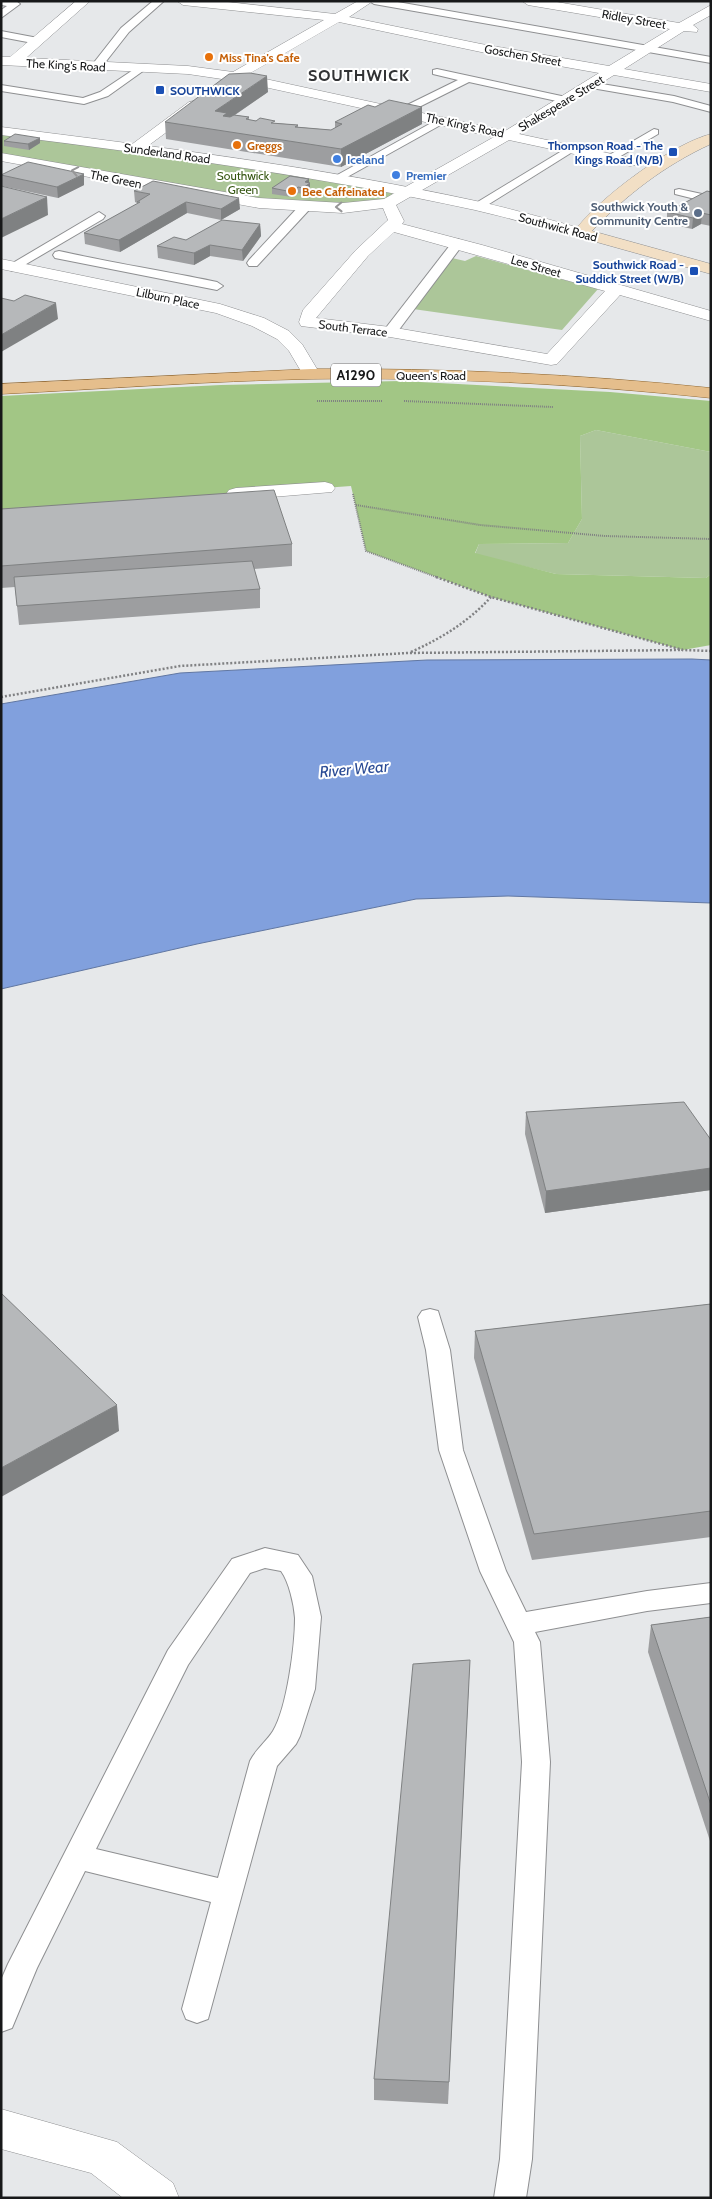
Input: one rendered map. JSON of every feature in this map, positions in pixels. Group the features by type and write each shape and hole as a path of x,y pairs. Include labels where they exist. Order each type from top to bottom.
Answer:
{"main road":[{"path":"581,233 609,204 641,178 709,140"},
{"name":"Southwick Road","path":"581,233 711,269"},
{"name":"Queen's Road","path":"1,389 311,374 471,376 578,381 711,393"}],"street":[{"path":"7,62 38,41 84,1"},
{"name":"Goschen Street","path":"183,1 337,18 612,71 711,88"},
{"path":"218,87 233,76 367,1"},
{"name":"Ridley Street","path":"528,1 702,30"},
{"name":"Shakespeare Street","path":"406,192 566,100 711,9"},
{"name":"The King's Road","path":"7,62 188,70 233,76 403,111 630,162"},
{"path":"136,148 203,98"},
{"name":"Sunderland Road","path":"1,131 136,148 336,179 406,192"},
{"name":"The Green","path":"1,157 259,204 343,208 388,204 406,192"},
{"name":"Southwick Road","path":"406,192 477,206 581,233"},
{"path":"388,204 396,221 390,226"},
{"name":"Lee Street","path":"390,226 458,243 711,316"},
{"name":"South Terrace","path":"390,226 362,253 309,314 307,322 480,341 551,360 616,289"},
{"name":"Lilburn Place","path":"7,266 220,310 258,322 283,335 296,348 311,374"},
{"path":"692,311 711,301"},
{"path":"217,496 324,488"},
{"path":"1,2129 102,2156 158,2198"}],"lane":[{"path":"96,67 125,30 159,1"},
{"path":"374,1 711,60"},
{"path":"1,2 15,4 1,15"},
{"path":"1,34 38,41"},
{"path":"1,88 91,100 104,94 139,69"},
{"path":"437,72 566,100"},
{"path":"403,111 468,79"},
{"path":"590,85 674,99 711,109"},
{"path":"336,179 442,120"},
{"path":"610,158 654,132"},
{"path":"477,206 570,149"},
{"path":"679,192 711,200"},
{"path":"253,263 305,207"},
{"path":"7,266 99,216"},
{"path":"390,332 458,243"},
{"path":"59,255 217,286"},
{"path":"100,284 124,269"},
{"path":"430,1317 438,1350 451,1450 493,1571 527,1642 536,1762 516,2159 510,2198"},
{"path":"1,2018 24,1964 178,1658 241,1566 265,1558 289,1562 299,1576 308,1617 300,1689 286,1736 264,1761 197,2008"},
{"path":"518,1624 647,1601 711,1593"},
{"path":"78,1857 228,1893"}],"path":[{"path":"310,401 389,401"},
{"path":"399,401 561,408"},
{"path":"324,488 352,486 366,551 491,597 683,650"},
{"path":"356,505 480,525 605,536 711,539"},
{"path":"408,653 447,636 476,615 491,597"},
{"path":"1,697 180,666 408,653 683,650 711,652"}],"green space":[{"name":"Southwick Green","path":"1,131 408,192 388,203 305,207 1,157"},
{"path":"476,256 598,289 562,330 413,309 452,258 465,261"},
{"path":"401,381 610,392 711,401 711,452 596,430 580,436 582,519 568,543 479,544 475,553 556,574 706,578 711,574 711,645 683,650 491,597 366,551 351,486 1,511 1,396 221,385"},
{"path":"596,430 711,452 711,574 706,578 556,574 475,554 479,544 568,543 582,519 580,436"}],"water":[{"name":"River Wear","path":"427,660 711,660 711,903 508,896 416,899 197,944 1,989 1,704 180,673"}],"building":[{"path":"250,73 267,76 215,111 227,113 223,116 249,117 246,119 256,121 260,118 275,121 271,123 331,130 342,124 335,122 368,105 375,107 389,100 422,107 341,149 165,122 229,74"},
{"path":"15,134 40,138 28,144 4,141"},
{"path":"28,162 84,174 57,187 1,175"},
{"path":"290,176 309,179 305,182 310,183 303,188 298,187 292,192 272,188"},
{"path":"153,181 239,198 221,209 186,202 119,240 84,233 140,202 137,202 150,194 134,191"},
{"path":"1,186 47,197 1,219"},
{"path":"707,191 711,192 711,215 702,213 693,218 667,212"},
{"path":"222,220 260,224 242,250 210,245 194,253 157,246 174,237 186,240"},
{"path":"25,295 56,303 1,335 1,298 14,301"},
{"path":"274,490 292,544 1,566 1,509"},
{"path":"252,561 260,589 17,606 14,577"},
{"path":"684,1102 711,1140 711,1168 546,1191 526,1112"},
{"path":"1,1293 117,1405 1,1468"},
{"path":"711,1304 711,1511 534,1534 475,1331"},
{"path":"711,1617 711,1805 651,1625"},
{"path":"470,1660 449,2082 374,2079 413,1664"}],"place":[{"name":"Miss Tina's Cafe","path":"209,57"},
{"name":"SOUTHWICK","path":"160,90"},
{"name":"Greggs","path":"237,145"},
{"name":"Thompson Road - The Kings Road (N/B)","path":"673,152"},
{"name":"Iceland","path":"337,159"},
{"name":"Premier","path":"396,175"},
{"name":"Bee Caffeinated","path":"292,191"},
{"name":"Southwick Youth & Community Centre","path":"698,213"},
{"name":"Southwick Road - Suddick Street (W/B)","path":"694,271"}],"district":[{"name":"SOUTHWICK","path":"359,75"}]}
